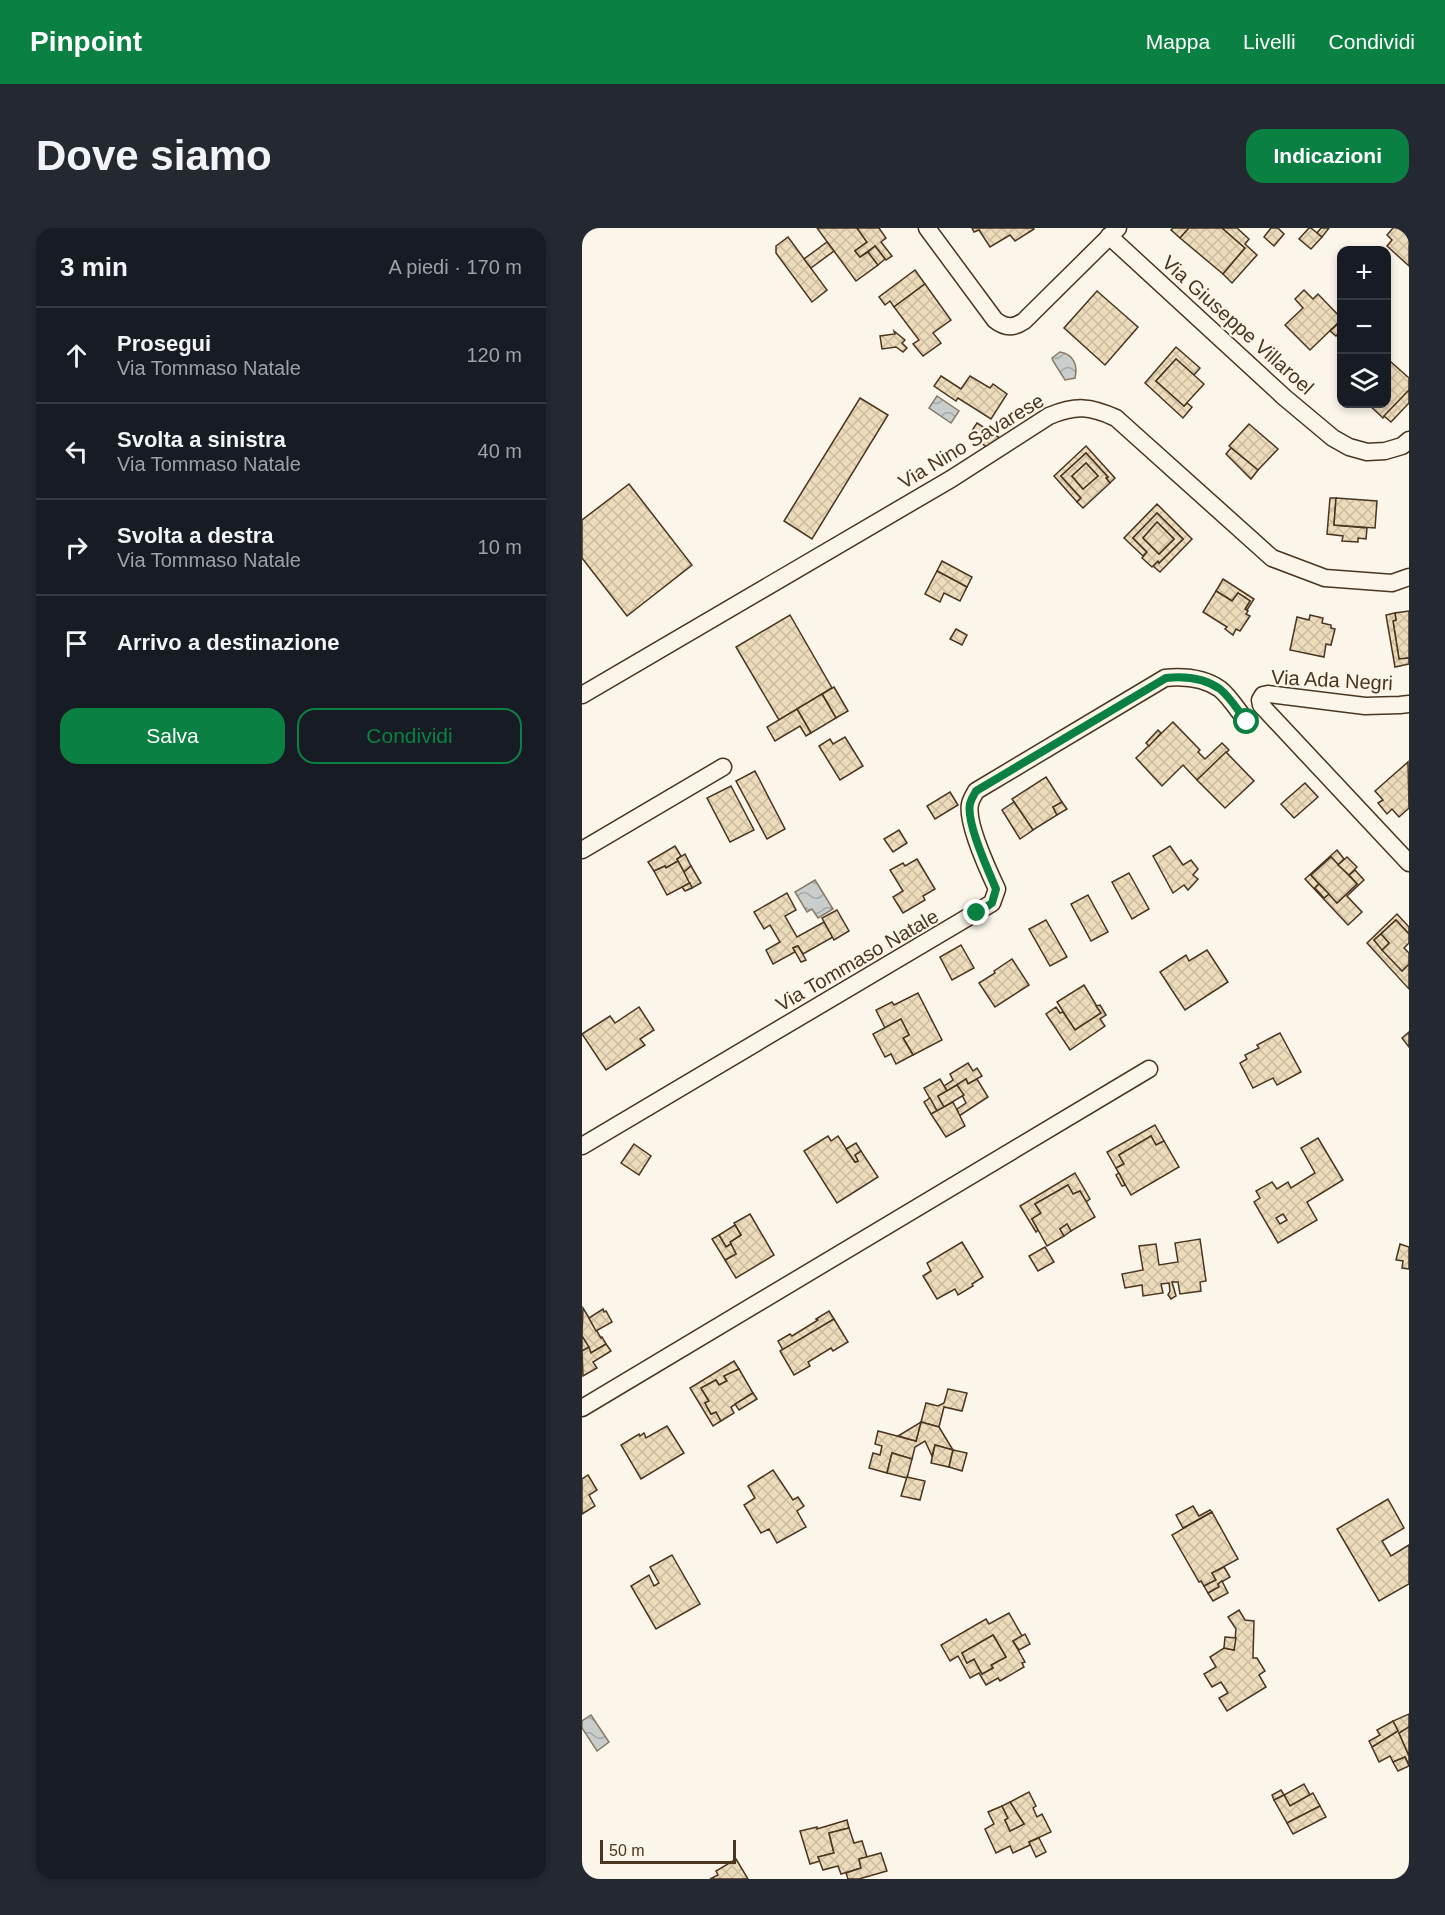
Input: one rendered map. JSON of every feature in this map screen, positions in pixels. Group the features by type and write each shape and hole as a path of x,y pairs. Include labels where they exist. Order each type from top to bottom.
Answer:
{"street":[{"path":"927,228 995,320 1000,324 1013,326 1024,321 1113,232"},
{"name":"Via Giuseppe Villaroel","path":"1113,232 1284,398 1333,438 1349,447 1366,452 1384,451 1402,446 1409,441"},
{"name":"Via Nino Savarese","path":"582,695 951,479 1049,416 1065,409 1083,407 1116,418 1272,558 1324,578 1392,583 1409,577"},
{"name":"Via Tommaso Natale","path":"582,1146 992,903 996,889 970,817 970,803 976,791 1166,678 1181,676 1203,681 1221,690 1247,722"},
{"name":"Via Ada Negri","path":"1409,704 1365,706 1266,694 1260,698 1261,705 1409,863"},
{"path":"582,849 723,766"},
{"path":"582,1408 1149,1069"}],"water":[{"path":"1060,352 1069,355 1074,361 1075,378 1065,380 1053,361 1052,358"},
{"path":"937,396 959,411 951,423 929,408"},
{"path":"815,880 833,909 818,918 812,909 807,912 795,892"},
{"path":"591,1715 609,1742 597,1751 582,1728 582,1721"}],"building":[{"path":"817,228 857,228 867,242 855,251 860,257 868,252 878,265 856,281"},
{"path":"857,228 879,228 886,238 881,242 892,256 886,260 875,246 860,257 855,251 867,242"},
{"path":"972,228 1034,229 1015,241 1010,235 990,247 979,230 974,232"},
{"path":"1189,228 1180,238 1171,230"},
{"path":"1189,228 1222,228 1245,248 1223,274 1180,238"},
{"path":"1222,228 1237,228 1249,239 1245,244 1257,255 1232,283 1223,274 1245,248"},
{"path":"1271,228 1278,228 1284,234 1274,246 1264,237"},
{"path":"1309,228 1322,237 1311,249 1299,239"},
{"path":"1321,228 1329,228 1322,237 1317,233"},
{"path":"1393,228 1409,228 1409,266 1391,250 1391,246 1387,246 1392,240 1387,235"},
{"path":"788,237 827,290 812,302 776,253 776,246"},
{"path":"827,242 834,251 811,268 804,259"},
{"path":"875,246 885,259 878,265 868,252"},
{"path":"915,270 925,284 894,307 890,301 885,305 879,297"},
{"path":"925,284 951,320 933,333 941,343 923,356 913,344 919,340 894,307"},
{"path":"1304,290 1313,299 1318,294 1337,314 1337,324 1310,350 1285,325 1303,308 1295,299"},
{"path":"1097,291 1138,327 1105,365 1064,328"},
{"path":"1337,325 1336,336 1330,331"},
{"path":"894,331 905,340 902,343 907,348 903,352 896,347 882,349 880,336 895,334"},
{"path":"1176,347 1200,368 1194,375 1176,359 1156,381 1184,406 1187,403 1192,407 1183,418 1145,383"},
{"path":"1176,359 1204,384 1184,406 1156,381"},
{"path":"1391,362 1409,378 1409,390 1383,418 1372,408 1391,408"},
{"path":"941,376 961,389 970,376 990,388 993,384 1007,394 991,419 958,398 956,401 934,386"},
{"path":"1409,390 1409,403 1391,422 1384,416"},
{"path":"860,398 888,415 812,539 784,521"},
{"path":"977,423 1000,438 987,447 969,435"},
{"path":"1249,424 1278,449 1258,470 1229,446"},
{"path":"1086,446 1115,478 1110,483 1106,478 1108,477 1086,453 1061,476 1081,498 1077,502 1054,476"},
{"path":"1231,448 1258,470 1251,479 1226,454"},
{"path":"1086,453 1108,477 1106,478 1110,483 1083,508 1077,502 1081,498 1061,476","holes":["1086,463 1098,476 1083,489 1072,476"]},
{"path":"1086,463 1098,476 1083,489 1072,476"},
{"path":"629,484 692,565 627,616 582,558 582,520"},
{"path":"1330,498 1336,498 1334,525 1367,528 1366,539 1358,538 1358,542 1342,541 1343,536 1327,534"},
{"path":"1336,498 1377,501 1375,528 1334,525"},
{"path":"1157,504 1192,539 1160,572 1153,566 1183,539 1157,513 1133,538 1147,552 1143,556 1124,538"},
{"path":"1157,513 1183,539 1152,567 1142,558 1147,552 1133,538","holes":["1157,522 1174,539 1159,554 1143,538"]},
{"path":"1157,522 1174,539 1159,554 1143,538"},
{"path":"942,561 972,577 967,587 937,571"},
{"path":"937,571 967,587 960,601 944,593 940,602 925,594"},
{"path":"1223,579 1254,599 1247,610 1245,609 1250,601 1238,593 1232,601 1216,591"},
{"path":"1216,591 1232,601 1238,593 1250,601 1245,609 1248,611 1246,614 1250,616 1240,631 1236,629 1233,635 1225,629 1227,627 1203,612"},
{"path":"1409,611 1409,658 1399,659 1393,621 1396,620 1395,613"},
{"path":"1395,613 1396,620 1393,621 1399,659 1409,658 1409,664 1395,667 1386,615"},
{"path":"790,615 832,688 779,720 736,647"},
{"path":"1310,615 1323,618 1322,623 1331,625 1331,628 1335,629 1331,645 1326,644 1324,657 1290,650 1297,617 1309,620"},
{"path":"956,629 967,635 962,645 950,639"},
{"path":"834,687 848,711 836,718 822,694"},
{"path":"822,694 836,718 811,733 797,709"},
{"path":"797,709 811,733 806,736 800,726 775,741 767,727"},
{"path":"1173,722 1200,750 1198,752 1205,759 1222,743 1229,750 1197,780 1183,765 1162,786 1136,758"},
{"path":"1158,730 1161,733 1149,746 1146,743"},
{"path":"845,737 863,766 840,780 819,746 830,739 833,744"},
{"path":"1226,752 1254,781 1225,808 1197,780"},
{"path":"1408,762 1409,808 1399,817 1392,809 1387,814 1378,803 1383,800 1375,791"},
{"path":"755,771 785,829 767,839 736,781"},
{"path":"1046,777 1062,802 1053,807 1057,815 1033,830 1012,799"},
{"path":"1305,783 1318,797 1294,818 1281,804"},
{"path":"731,786 754,830 730,842 707,798"},
{"path":"950,792 958,805 935,819 927,806"},
{"path":"1014,802 1033,830 1020,839 1002,810"},
{"path":"1062,802 1067,809 1057,815 1053,807"},
{"path":"899,830 907,843 893,852 884,839"},
{"path":"675,846 681,856 677,859 678,861 666,868 665,866 654,871 648,862"},
{"path":"1170,846 1183,865 1191,860 1198,869 1193,875 1198,879 1188,890 1184,885 1173,893 1153,856"},
{"path":"1337,850 1344,859 1338,865 1331,857 1311,875 1319,884 1315,888 1324,898 1329,894 1337,903 1357,884 1349,875 1355,870 1364,880 1347,896 1362,912 1348,925 1305,879"},
{"path":"685,854 691,866 684,872 677,859"},
{"path":"1331,857 1357,884 1337,903 1311,875"},
{"path":"1347,857 1357,867 1349,875 1338,865"},
{"path":"917,859 935,889 923,896 925,900 903,913 893,897 903,891 890,870 903,863 905,866"},
{"path":"678,861 690,883 667,895 654,871 665,866 666,868"},
{"path":"691,866 701,883 692,888 684,872"},
{"path":"1129,873 1149,909 1132,919 1112,882"},
{"path":"690,883 692,888 685,891 682,887"},
{"path":"1319,884 1329,894 1324,898 1315,888"},
{"path":"787,893 796,910 785,916 797,937 824,922 833,937 803,954 798,946 793,948 795,952 773,964 766,950 780,942 770,925 764,929 754,912"},
{"path":"1088,895 1108,932 1091,941 1071,904"},
{"path":"837,910 849,931 834,940 822,918"},
{"path":"1397,914 1409,927 1409,934 1396,920 1374,940 1402,971 1409,964 1409,989 1367,943"},
{"path":"1046,920 1067,957 1050,966 1029,929"},
{"path":"1396,920 1409,934 1409,943 1404,948 1409,953 1409,964 1402,971 1382,950 1389,943 1381,934"},
{"path":"1381,934 1389,943 1382,950 1374,940"},
{"path":"961,945 974,968 952,980 940,957"},
{"path":"798,946 806,960 801,962 793,948"},
{"path":"1207,950 1228,982 1185,1010 1160,972 1186,955 1189,961"},
{"path":"1012,959 1029,985 995,1007 979,983"},
{"path":"1084,985 1101,1013 1075,1030 1057,1002"},
{"path":"918,993 942,1040 913,1055 903,1038 909,1035 901,1019 885,1028 876,1010 892,1002 894,1005"},
{"path":"1100,1005 1106,1015 1100,1019 1105,1026 1070,1050 1046,1014 1056,1007 1060,1013 1063,1012 1075,1030 1101,1013 1096,1006"},
{"path":"639,1007 654,1030 640,1039 645,1045 606,1070 582,1034 610,1016 615,1023"},
{"path":"901,1019 909,1035 903,1038 913,1055 896,1064 891,1054 885,1057 873,1034"},
{"path":"1409,1032 1409,1047 1402,1038"},
{"path":"1280,1033 1301,1072 1277,1085 1273,1078 1253,1088 1240,1063 1247,1059 1245,1055 1259,1048 1257,1045"},
{"path":"968,1063 973,1071 977,1068 982,1076 968,1084 966,1079 947,1091 944,1086 953,1080 950,1074"},
{"path":"940,1079 947,1091 938,1096 944,1107 937,1111 924,1088"},
{"path":"966,1079 968,1084 977,1079 988,1097 959,1116 957,1109 966,1103 957,1085"},
{"path":"957,1085 964,1095 944,1107 938,1096"},
{"path":"930,1098 937,1111 931,1114 924,1102"},
{"path":"953,1102 965,1126 946,1137 931,1114"},
{"path":"1155,1125 1164,1141 1156,1145 1151,1136 1119,1155 1124,1164 1116,1168 1107,1152"},
{"path":"828,1136 831,1141 838,1136 855,1162 858,1161 855,1155 861,1151 878,1177 837,1203 804,1151"},
{"path":"1151,1136 1156,1145 1164,1141 1179,1167 1131,1195 1116,1168 1124,1164 1119,1155"},
{"path":"1318,1138 1343,1180 1307,1202 1317,1220 1278,1243 1254,1202 1260,1198 1256,1191 1272,1182 1277,1189 1288,1182 1291,1188 1315,1173 1301,1148","holes":["1283,1214 1287,1220 1280,1224 1276,1218"]},
{"path":"856,1143 861,1151 855,1155 858,1161 855,1162 846,1149"},
{"path":"634,1144 651,1156 639,1175 621,1163"},
{"path":"1075,1173 1090,1199 1086,1202 1080,1191 1073,1194 1068,1185 1035,1204 1041,1213 1032,1219 1038,1230 1036,1232 1020,1206"},
{"path":"1119,1173 1125,1185 1122,1186 1116,1175"},
{"path":"1068,1185 1073,1194 1080,1191 1095,1217 1071,1231 1067,1224 1060,1229 1064,1236 1047,1246 1032,1219 1041,1213 1035,1204"},
{"path":"750,1214 774,1255 736,1278 725,1260 736,1254 730,1242 741,1235 734,1223"},
{"path":"1067,1224 1071,1231 1064,1236 1060,1229"},
{"path":"735,1225 741,1235 726,1247 719,1235"},
{"path":"719,1235 726,1247 731,1244 736,1254 725,1260 712,1239"},
{"path":"1200,1239 1206,1281 1200,1282 1201,1291 1180,1294 1178,1282 1172,1282 1176,1296 1171,1299 1168,1295 1169,1283 1161,1284 1163,1293 1143,1296 1142,1285 1125,1288 1122,1274 1143,1270 1139,1246 1156,1244 1159,1265 1178,1262 1175,1243"},
{"path":"962,1242 983,1277 958,1295 955,1289 937,1299 923,1276 931,1271 927,1263"},
{"path":"1400,1244 1409,1247 1409,1269 1402,1268 1403,1261 1396,1260"},
{"path":"1045,1247 1054,1262 1038,1271 1029,1256"},
{"path":"583,1308 606,1344 591,1353 582,1336"},
{"path":"603,1309 612,1322 596,1331 589,1318"},
{"path":"829,1311 834,1319 783,1350 778,1341 790,1334 792,1336"},
{"path":"834,1319 848,1342 833,1351 831,1348 808,1362 810,1366 794,1375 780,1351"},
{"path":"582,1336 589,1347 582,1351"},
{"path":"606,1344 611,1351 593,1362 597,1368 583,1376 582,1351 589,1347 591,1353"},
{"path":"734,1361 739,1369 724,1376 727,1381 719,1385 716,1380 701,1388 709,1401 705,1403 711,1414 716,1412 721,1421 713,1426 690,1388"},
{"path":"739,1369 753,1393 731,1407 734,1413 721,1421 716,1412 711,1414 705,1403 709,1401 701,1388 716,1380 719,1385 727,1381 724,1376"},
{"path":"948,1389 967,1393 962,1411 944,1407 939,1427 921,1422 926,1403 938,1406 944,1403"},
{"path":"753,1393 757,1399 739,1410 735,1404"},
{"path":"921,1422 939,1427 953,1450 935,1445 932,1456 925,1441 915,1447 912,1459 892,1453 887,1473 869,1468 873,1453 880,1455 882,1446 875,1444 878,1431 916,1441"},
{"path":"921,1422 916,1441 898,1436"},
{"path":"667,1426 684,1453 641,1479 621,1445 639,1434 640,1436 644,1433 646,1438"},
{"path":"935,1445 953,1450 949,1467 931,1463"},
{"path":"953,1450 967,1453 962,1471 949,1467"},
{"path":"892,1453 912,1459 907,1478 887,1473"},
{"path":"773,1470 793,1500 798,1497 804,1506 797,1511 806,1527 777,1543 769,1529 761,1533 744,1505 755,1498 748,1486"},
{"path":"588,1475 597,1490 589,1495 595,1506 582,1514 582,1479"},
{"path":"907,1477 925,1481 920,1500 901,1496"},
{"path":"1388,1499 1404,1528 1382,1541 1391,1556 1409,1545 1409,1584 1379,1601 1337,1529"},
{"path":"1193,1506 1199,1516 1210,1510 1212,1512 1183,1528 1176,1515"},
{"path":"1212,1512 1238,1559 1212,1573 1216,1580 1204,1586 1201,1581 1199,1582 1172,1535"},
{"path":"672,1555 700,1604 656,1629 631,1586 649,1575 654,1586 659,1583 650,1567"},
{"path":"1224,1567 1230,1577 1208,1593 1204,1586 1216,1580 1212,1573"},
{"path":"1222,1581 1228,1593 1213,1601 1208,1593 1219,1587 1218,1584"},
{"path":"1239,1610 1245,1620 1254,1621 1253,1658 1257,1658 1265,1671 1259,1675 1266,1687 1227,1711 1219,1698 1228,1693 1221,1682 1212,1687 1204,1674 1216,1667 1210,1657 1224,1648 1234,1650 1236,1629 1228,1617"},
{"path":"1009,1613 1022,1636 1013,1641 1025,1662 1022,1663 1024,1667 1000,1681 998,1678 986,1685 979,1673 970,1678 958,1656 950,1661 941,1645 986,1619 989,1624","holes":["993,1635 1006,1657 991,1665 993,1668 982,1674 974,1659 967,1663 962,1653"]},
{"path":"1025,1634 1030,1644 1019,1650 1013,1641"},
{"path":"993,1635 1006,1657 991,1665 993,1668 982,1674 974,1659 967,1663 962,1653"},
{"path":"1225,1637 1236,1638 1234,1650 1224,1648"},
{"path":"1409,1714 1409,1727 1399,1733 1409,1756 1409,1765 1405,1757 1393,1762 1390,1756 1379,1762 1372,1747 1398,1731 1393,1721"},
{"path":"1393,1721 1398,1731 1372,1747 1369,1741 1380,1735 1377,1730"},
{"path":"1409,1727 1409,1756 1399,1733"},
{"path":"1405,1757 1409,1766 1398,1771 1393,1762"},
{"path":"1304,1784 1310,1795 1290,1806 1284,1795"},
{"path":"1281,1790 1284,1795 1274,1800 1272,1795"},
{"path":"1029,1792 1036,1806 1033,1808 1037,1817 1042,1814 1051,1832 1029,1842 1030,1845 1013,1853 1010,1846 996,1853 985,1829 994,1824 988,1812 1002,1806 1008,1818 1005,1820 1010,1831 1024,1824 1010,1802"},
{"path":"1313,1793 1320,1806 1287,1823 1274,1800 1284,1795 1290,1806"},
{"path":"1010,1802 1024,1824 1010,1831 1005,1820 1008,1818 1002,1806"},
{"path":"1320,1806 1326,1817 1293,1834 1287,1823"},
{"path":"847,1820 849,1828 829,1833 834,1853 818,1857 820,1861 810,1864 800,1831 817,1827 817,1829"},
{"path":"849,1828 854,1843 862,1841 867,1857 859,1859 861,1868 841,1874 838,1866 823,1870 818,1857 834,1853 829,1833"},
{"path":"1039,1838 1046,1852 1036,1857 1029,1842"},
{"path":"881,1853 887,1871 859,1879 848,1879 846,1873 861,1868 859,1859"},
{"path":"736,1859 748,1879 710,1879 718,1875 716,1871"}],"route":[{"path":"977,913 992,903 996,889 970,817 970,803 976,791 1166,678 1181,676 1203,681 1221,690 1247,722"}]}
